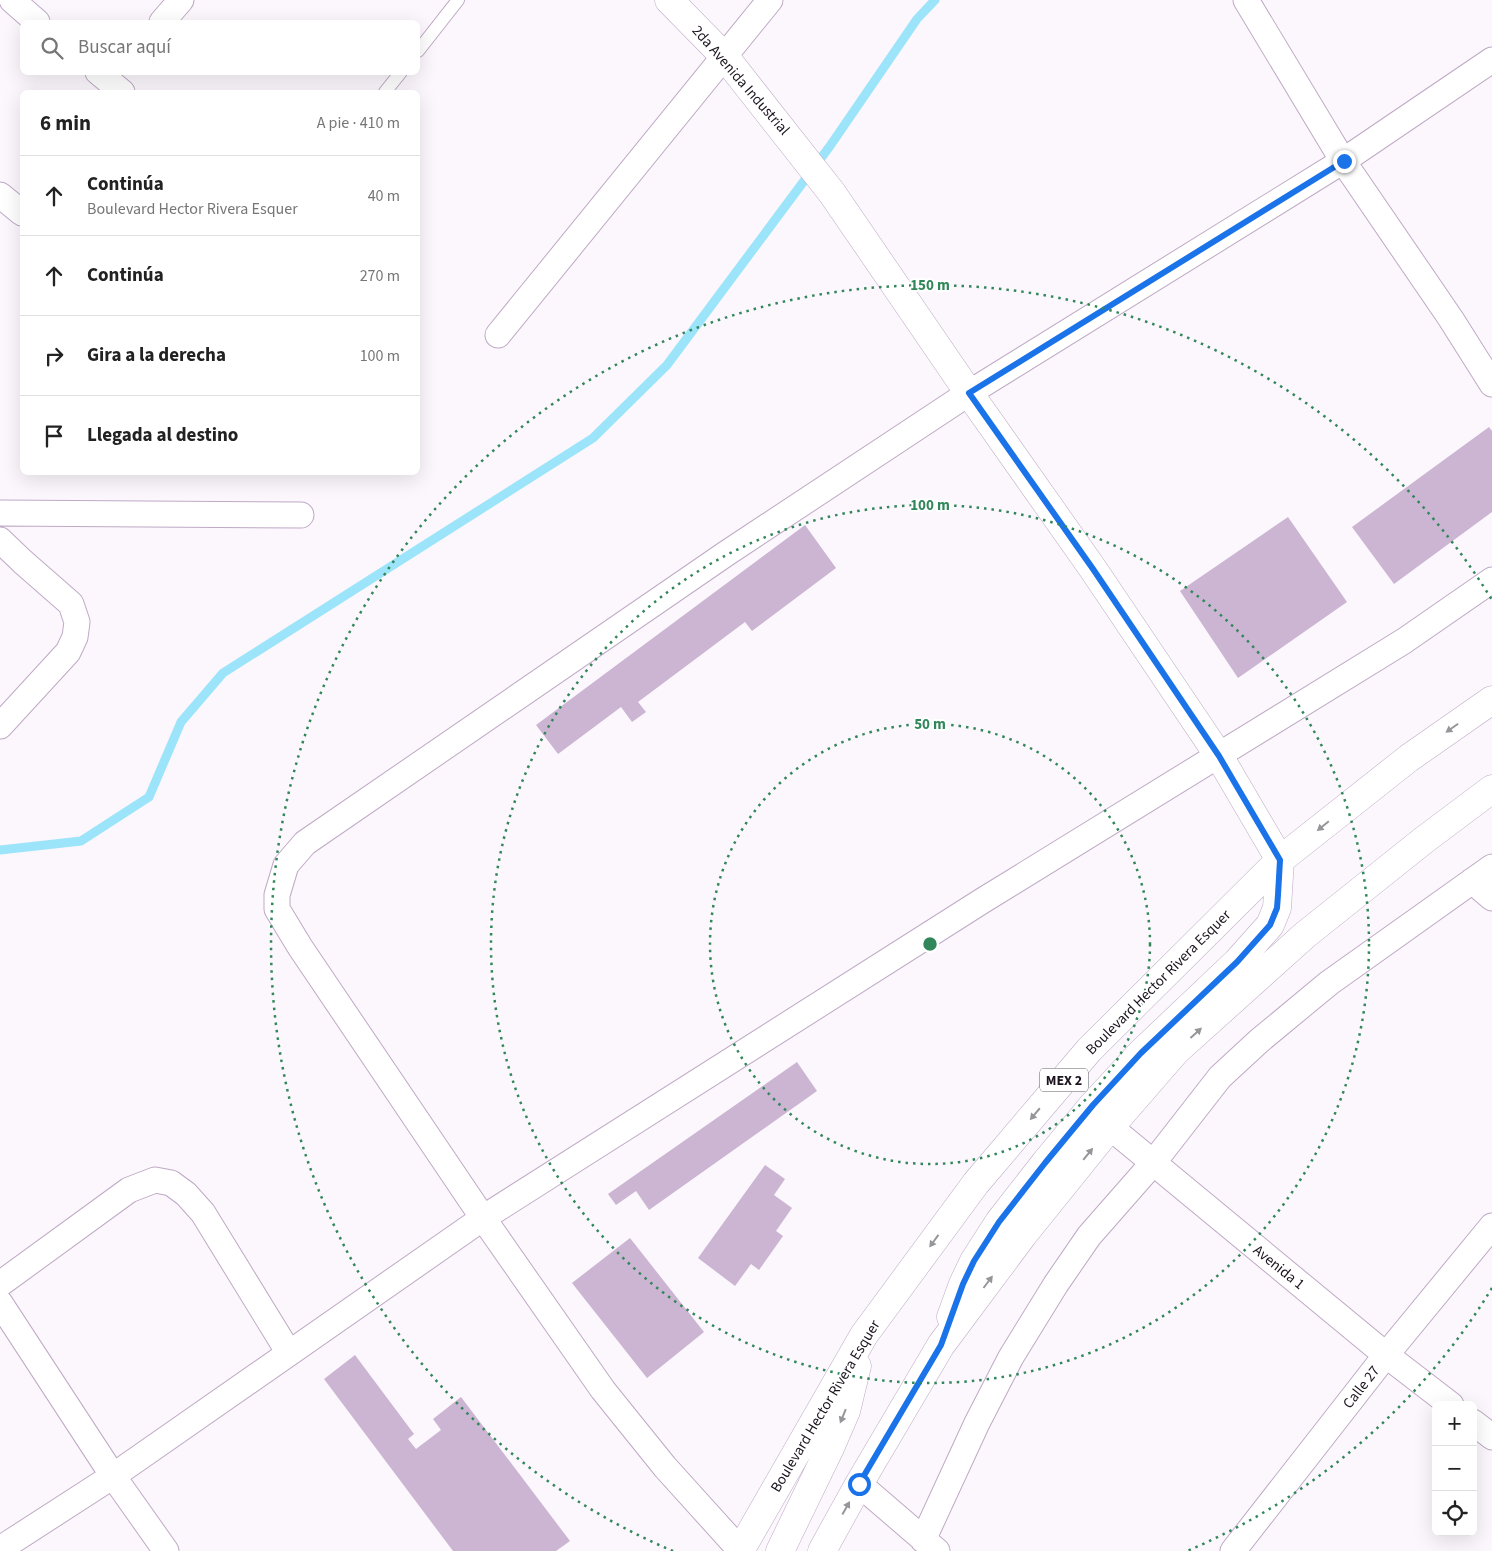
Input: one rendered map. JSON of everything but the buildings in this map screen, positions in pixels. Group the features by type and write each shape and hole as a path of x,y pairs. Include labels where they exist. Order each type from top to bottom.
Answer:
{"main road":[{"name":"2da Avenida Industrial","path":"669,0 725,57 832,192 969,393 1093,569 1219,756 1280,860"},
{"name":"Boulevard Hector Rivera Esquer","path":"740,1551 864,1335 976,1183 1089,1050 1280,860 1409,758 1492,700"},
{"path":"822,1551 941,1345 1023,1235 1110,1127 1176,1052 1305,935 1424,840 1492,790"},
{"path":"941,1345 963,1284 974,1261 999,1222 1045,1163 1093,1105 1141,1053 1237,962 1270,925 1277,908 1280,860"},
{"path":"780,1551 846,1411 864,1335"}],"street":[{"path":"12,0 36,20"},
{"path":"164,20 181,0"},
{"path":"498,335 770,0"},
{"path":"1246,0 1344,161 1451,319 1492,384"},
{"path":"740,1551 665,1467 603,1390 483,1218 300,947 277,909 277,895 286,865 305,843 727,553 969,393 1344,161 1492,60"},
{"path":"0,514 301,515"},
{"path":"0,540 71,604 77,622 75,637 68,652 0,726"},
{"path":"0,1549 113,1476 483,1218 974,907 1404,640 1492,580"},
{"path":"859,1484 930,1545 977,1423 1011,1357 1089,1236 1153,1163 1220,1077 1259,1041 1329,983 1492,867"},
{"path":"1472,881 1492,898"},
{"name":"Avenida 1","path":"1110,1127 1386,1355 1446,1401"},
{"path":"0,1284 129,1190 156,1180 171,1183 186,1194 203,1213 289,1353"},
{"name":"Calle 27","path":"1233,1551 1386,1355 1492,1226"},
{"path":"0,1303 113,1476 166,1551"},
{"path":"1477,1425 1492,1437"}],"lane":[{"path":"420,48 458,0"},
{"path":"387,90 399,75"}],"waterway":[{"path":"0,850 81,841 149,797 181,722 223,673 593,438 667,365 830,146 917,19 935,0"}],"route":[{"path":"859,1484 941,1345 963,1284 985,1242 999,1222 1093,1105 1141,1053 1237,962 1270,925 1277,908 1280,860 1239,788 1093,569 969,393 1344,161"}]}
